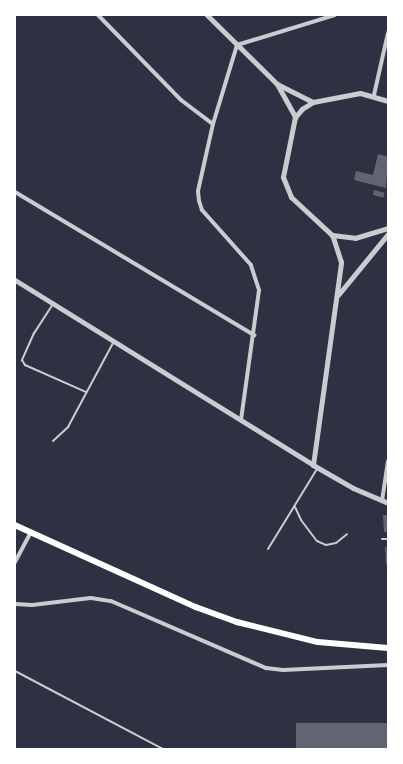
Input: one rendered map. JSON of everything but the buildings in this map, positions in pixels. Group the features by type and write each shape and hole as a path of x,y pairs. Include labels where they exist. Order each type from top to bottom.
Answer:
{"main road":[{"path":"15,525 188,604 238,622 318,642 388,648"}],"street":[{"path":"98,15 181,100 213,124"},
{"path":"208,15 277,84 313,102"},
{"path":"237,45 335,15"},
{"path":"374,95 388,33"},
{"path":"237,45 213,124 198,191 202,210 251,265 257,278 259,290 254,335 241,420"},
{"path":"277,84 294,117"},
{"path":"316,466 342,262 332,234 291,197 285,185 283,166 294,117 313,102 360,93 374,95 388,101"},
{"path":"15,192 254,335"},
{"path":"332,234 355,238 388,228"},
{"path":"337,297 388,234"},
{"path":"15,280 316,466 385,502 388,461"},
{"path":"15,562 31,532"},
{"path":"15,604 32,605 90,598 111,601 266,668 283,670 388,664"}],"lane":[{"path":"54,304 34,333 22,360 25,365 86,392"},
{"path":"53,441 68,427 114,341"},
{"path":"268,549 295,507 316,466"},
{"path":"295,507 301,520 318,540 326,545 336,543 347,534"},
{"path":"382,539 388,539"},
{"path":"15,671 163,749"}]}
